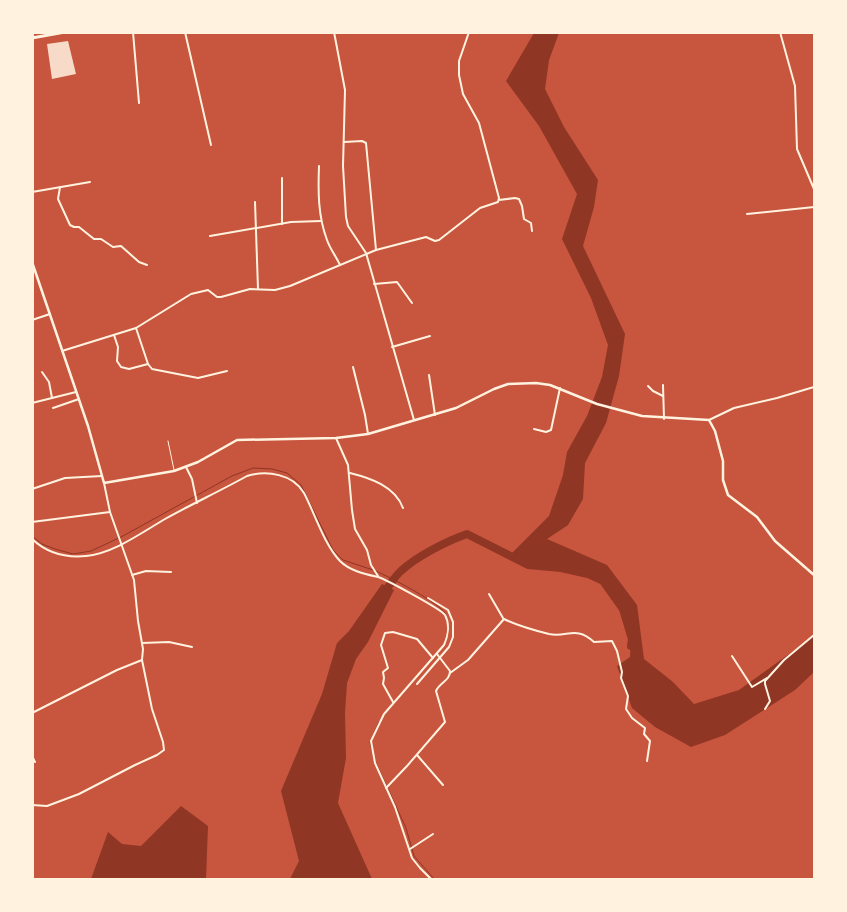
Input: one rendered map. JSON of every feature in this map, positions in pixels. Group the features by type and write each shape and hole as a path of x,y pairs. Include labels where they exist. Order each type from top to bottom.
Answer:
{"main road":[{"path":"32,38 65,32"}],"street":[{"path":"133,32 139,103"},
{"path":"185,32 211,145"},
{"path":"334,32 345,90 342,166 346,217 348,226 366,253 414,420"},
{"path":"469,32 459,61 459,74 463,94 480,124 499,200"},
{"path":"780,32 795,86 797,149 814,189"},
{"path":"344,142 362,141 366,145 371,217 376,250"},
{"path":"319,166 318,204 321,221 328,244 340,265"},
{"path":"282,178 282,224"},
{"path":"32,192 90,182"},
{"path":"60,187 58,202 72,226 78,227 94,239 102,239 113,247 121,246 139,262 147,265"},
{"path":"62,351 136,328 193,293 209,290 217,297 221,297 258,289 272,291 290,286 366,253 426,237 435,241 438,240 480,208 497,203 499,200 518,199 522,206 525,220 531,223 532,231"},
{"path":"255,202 258,289"},
{"path":"747,214 814,206"},
{"path":"210,236 282,224 321,221"},
{"path":"32,262 88,426 110,512 132,575 143,650 142,660 152,708 164,750 79,794 47,806 32,805"},
{"path":"374,284 397,282 412,303"},
{"path":"32,320 50,314"},
{"path":"136,328 148,364 154,370 198,378 227,371"},
{"path":"114,335 118,347 116,361 121,367 129,369 148,364"},
{"path":"392,347 430,336"},
{"path":"353,367 368,434"},
{"path":"42,372 50,384 52,398"},
{"path":"429,375 435,415"},
{"path":"104,483 174,471 186,467 237,440 336,438 368,434 456,408 489,391 508,384 536,383 560,388 597,404 642,416 709,420 734,408 814,387"},
{"path":"663,385 664,418"},
{"path":"648,386 663,396"},
{"path":"534,429 546,432 550,430 560,388"},
{"path":"32,403 76,392"},
{"path":"53,408 78,399"},
{"path":"709,420 715,431 723,461 723,480 728,495 757,517 775,541 814,576"},
{"path":"336,438 346,457 350,473 354,524 369,554 372,569 380,578"},
{"path":"168,441 174,471"},
{"path":"186,467 192,479 197,503"},
{"path":"32,539 50,551 71,557 97,554 250,475 262,473 285,476 303,490 330,547 340,561 360,572 380,578 448,610 452,616 454,628 452,642 417,684"},
{"path":"350,473 372,480 388,489 395,494 403,508"},
{"path":"32,488 65,478 102,476"},
{"path":"32,522 110,512"},
{"path":"132,575 146,571 171,572"},
{"path":"490,594 504,619 517,625 551,635 578,632 594,642 612,641 617,651 622,672 621,678 628,696 626,709 632,718 645,728 644,734 650,741 647,761"},
{"path":"428,598 445,615 448,631 446,642 384,714 370,741 375,763 387,786 415,862 432,880"},
{"path":"387,786 445,722 436,690 448,679 450,674 468,660 504,619"},
{"path":"394,703 383,684 383,672 388,668 381,645 385,633 393,632 417,639 432,658"},
{"path":"732,656 752,688 769,676 784,660 814,635"},
{"path":"142,643 169,642 192,647"},
{"path":"437,654 448,667 450,674"},
{"path":"32,713 116,670 142,660"},
{"path":"766,709 770,701 765,686 769,676"},
{"path":"417,755 443,785"},
{"path":"32,756 35,762"},
{"path":"411,848 433,834"}],"shaded area":[{"path":"534,33 559,33 549,60 545,89 564,127 598,180 594,207 583,246 625,334 619,376 606,423 585,463 583,499 568,525 547,539 607,565 637,605 644,659 673,682 694,704 739,690 814,636 814,672 795,690 725,735 691,747 655,727 632,708 617,666 630,657 631,639 623,609 603,581 588,574 561,568 528,565 509,556 549,516 563,475 567,452 587,416 602,377 608,345 591,298 562,239 577,194 539,126 506,81"},
{"path":"382,584 394,590 368,642 356,659 347,683 345,713 346,758 338,803 372,879 290,879 299,861 281,791 322,694 337,643 349,631"},
{"path":"181,806 208,826 206,879 91,879 108,832 122,844 141,846"}],"building":[{"path":"68,41 76,74 52,79 47,44"}],"waterway":[{"path":"32,536 42,544 73,554 91,551 121,537 232,476 253,468 272,469 287,473 301,485 333,550 343,560 373,570"},
{"path":"388,587 399,573 415,560 467,534 528,565 561,568 588,574 603,581 623,609 632,639 631,646"},
{"path":"376,571 436,604 446,615"},
{"path":"372,750 370,742 379,722"},
{"path":"375,761 406,828 414,856 435,880"}]}
